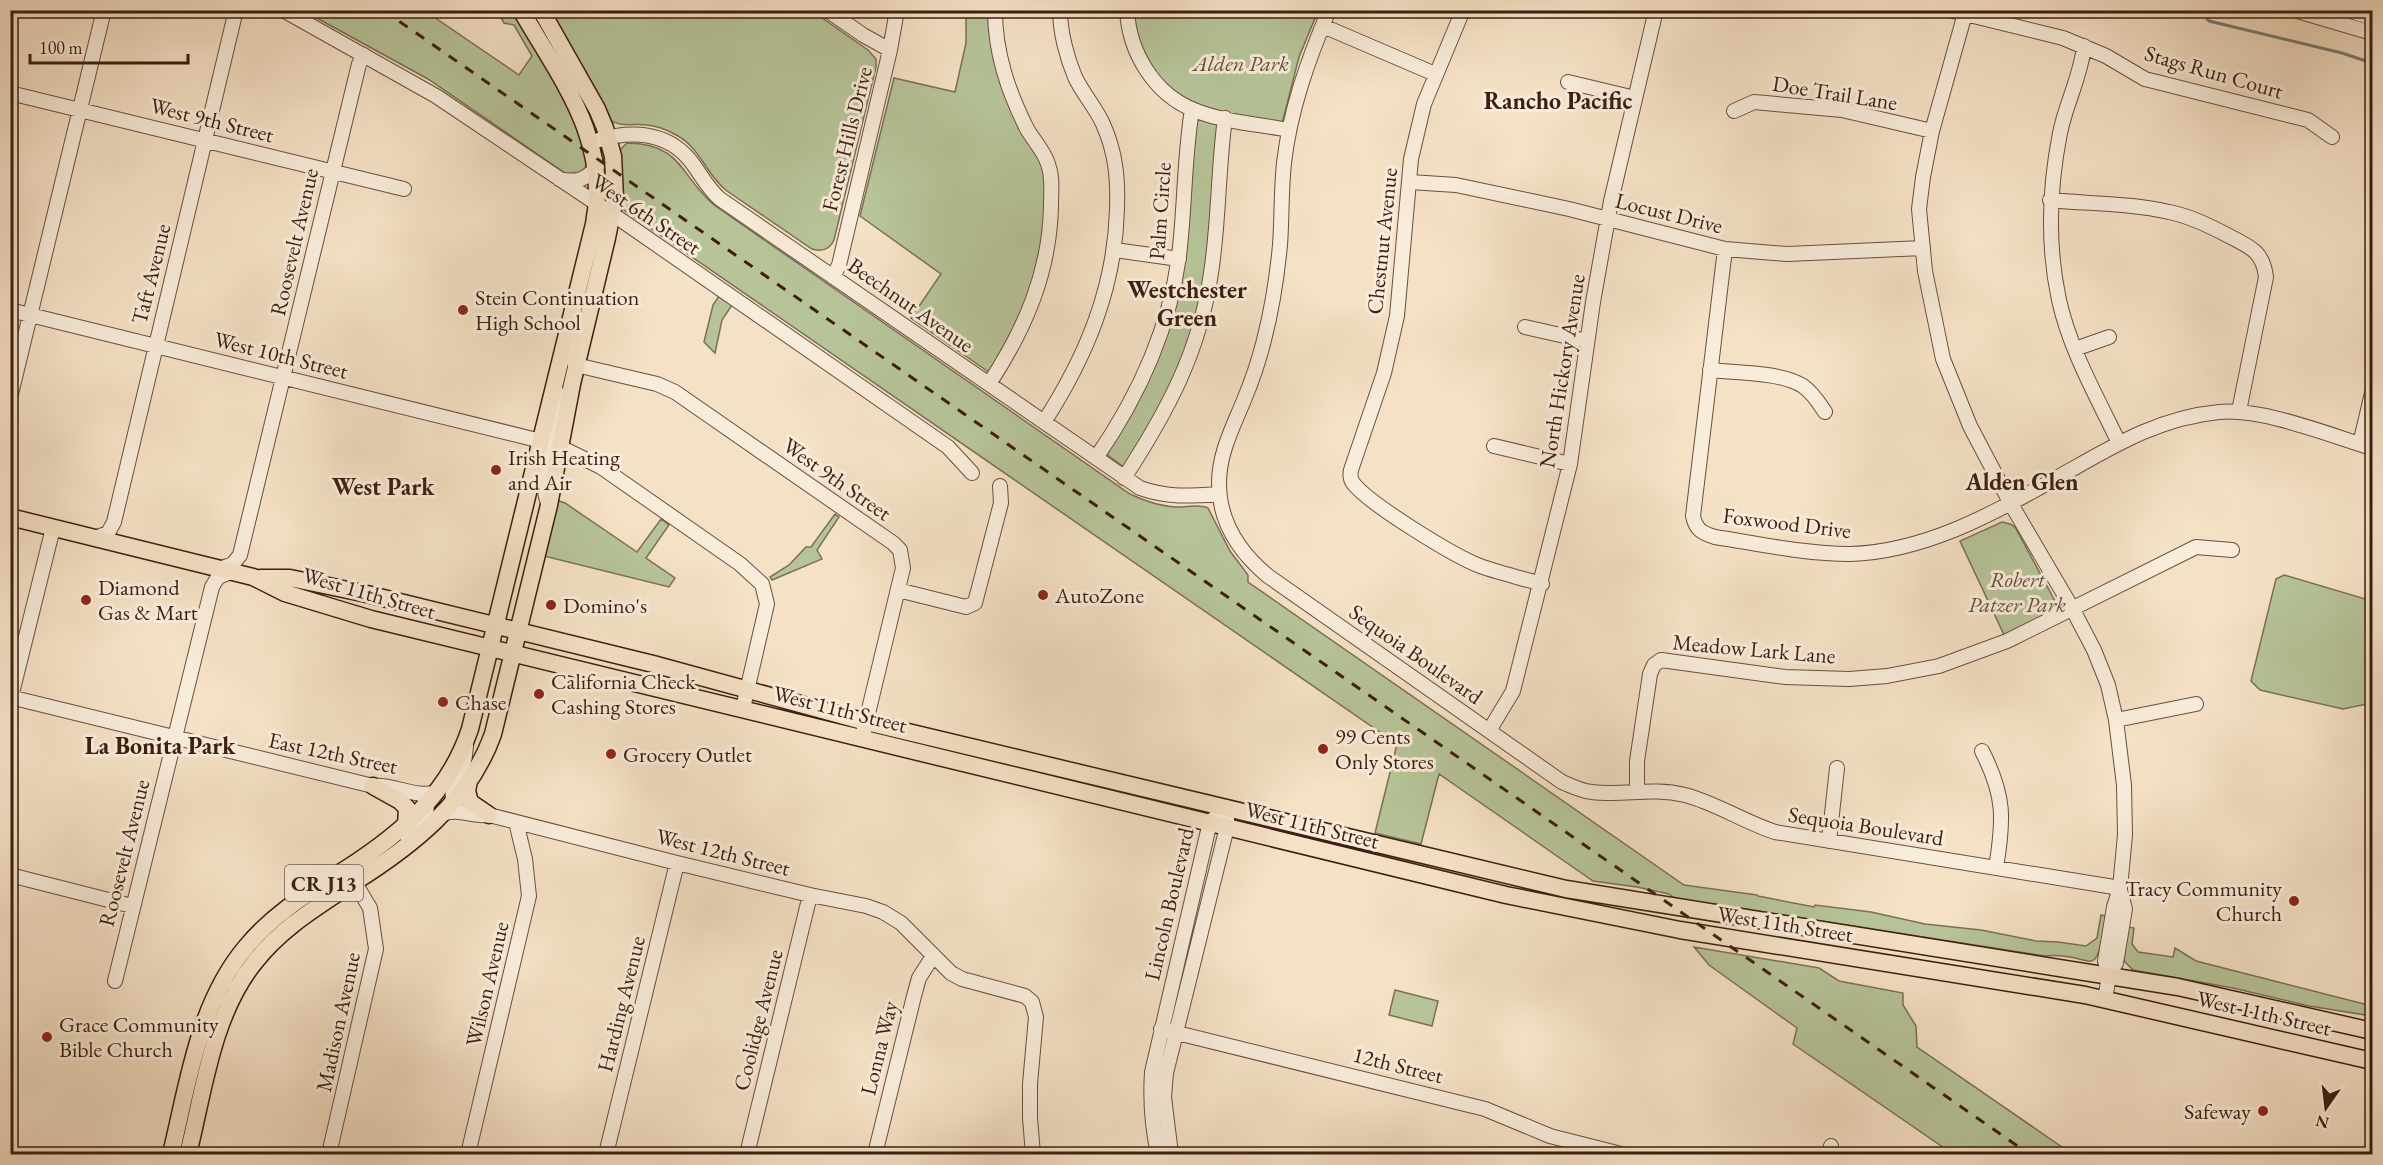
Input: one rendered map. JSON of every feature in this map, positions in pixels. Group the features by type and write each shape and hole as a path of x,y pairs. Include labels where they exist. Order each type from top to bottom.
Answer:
{"main road":[{"path":"496,626 597,206 597,167 592,143 574,102 521,10"},
{"path":"513,654 549,505 576,365 612,215 615,173 608,137 597,109 542,10"},
{"name":"West 11th Street","path":"10,517 253,577 290,578 346,589 702,677 864,730 1227,827 1506,896 1600,916 2105,999 2373,1061"},
{"name":"West 11th Street","path":"253,577 285,593 360,616 513,654 742,708 864,730 1226,807 1529,881 1605,897 2218,995 2373,1031"},
{"name":"CR J13","path":"188,1155 220,1028 233,996 263,952 406,826 454,766 467,738 496,626"},
{"name":"CR J13","path":"171,1155 200,1037 225,977 246,947 275,917 351,875 388,861 413,843 441,814 457,807 485,755 493,734 513,654"},
{"path":"469,781 467,791 470,802 489,815"},
{"path":"373,786 400,801 407,808 406,826"}],"street":[{"path":"10,398 104,10"},
{"name":"Taft Avenue","path":"95,538 108,533 114,522 236,10"},
{"name":"West 6th Street","path":"283,10 436,96 948,447 972,473"},
{"path":"827,10 862,35 890,50"},
{"name":"Forest Hills Drive","path":"833,277 838,265 890,50 897,10"},
{"path":"989,384 1021,329 1039,284 1049,239 1051,192 1049,166 1021,116 1007,84 998,45 995,10"},
{"name":"Palm Circle","path":"1044,422 1088,344 1105,294 1114,250 1118,174 1114,153 1103,123 1075,76 1063,36 1060,10"},
{"path":"1127,10 1131,41 1147,72 1173,97 1192,110 1289,130"},
{"name":"Sequoia Boulevard","path":"1329,10 1301,83 1289,130 1284,163 1277,275 1271,309 1256,367 1222,454 1219,494 1232,536 1248,559 1268,576 1562,782 1580,790 1594,792 1654,790 1686,795 1750,824 1775,832 2120,888"},
{"name":"Chestnut Avenue","path":"1463,10 1460,23 1435,74 1424,104 1411,159 1397,316 1384,373 1350,478 1378,504 1452,552 1480,566 1542,584"},
{"name":"North Hickory Avenue","path":"1489,731 1513,691 1542,584 1570,464 1587,341 1608,219 1656,10"},
{"name":"Stags Run Court","path":"1949,10 2063,38 2084,46 2145,79 2308,120 2332,137"},
{"path":"2294,10 2373,33"},
{"path":"2347,10 2373,18"},
{"path":"1965,13 1932,131 1919,209 1925,271 1943,359 1970,426 2011,504 2072,608 2098,659 2108,685 2124,785 2125,835 2120,888 2125,909 2116,963 2109,976 2105,999"},
{"path":"1323,26 1435,74"},
{"path":"2084,46 2082,64 2070,95 2060,132 2050,200 2051,246 2059,302 2075,349 2119,443"},
{"name":"Roosevelt Avenue","path":"115,981 212,587 218,577 240,555 332,171 359,64 364,55"},
{"path":"1568,82 1635,98"},
{"name":"West 9th Street","path":"10,93 404,189"},
{"name":"Doe Trail Lane","path":"1734,111 1754,102 1842,110 1932,131"},
{"name":"Palm Circle","path":"1096,458 1119,424 1144,377 1167,315 1179,259 1184,167 1192,110"},
{"path":"1124,478 1169,404 1201,323 1215,243 1219,166 1225,118"},
{"name":"Beechnut Avenue","path":"592,143 620,135 645,135 674,146 688,159 705,184 720,199 1124,478 1140,488 1159,495 1181,497 1219,494"},
{"path":"556,178 577,181 586,178 597,167"},
{"name":"Locust Drive","path":"1410,182 1456,184 1725,249 1787,254 1923,248"},
{"path":"2050,200 2127,205 2171,212 2209,226 2257,252 2265,264 2266,277 2239,411"},
{"name":"Foxwood Drive","path":"1725,249 1692,516 1695,526 1702,533 1715,537 1798,551 1850,554 1910,545 1956,529 2011,504 2153,426 2179,418 2219,412 2239,411 2283,421 2366,446"},
{"path":"1114,250 1179,259"},
{"path":"576,300 579,320 571,357 576,365"},
{"name":"West 10th Street","path":"10,310 542,441"},
{"path":"1525,327 1587,341"},
{"path":"2075,349 2109,337"},
{"name":"West 9th Street","path":"576,365 657,384 675,392 900,550 903,559 898,590 864,730"},
{"path":"1710,370 1786,378 1803,386 1815,397 1825,412"},
{"path":"555,388 559,400 553,436 560,447 601,467 740,564 762,584 767,604 742,708"},
{"path":"2366,446 2373,393"},
{"path":"542,441 547,451 543,494 549,505"},
{"path":"1494,446 1570,464"},
{"path":"898,590 966,607 975,603 1001,503 1000,486"},
{"path":"11,698 53,528"},
{"path":"2072,608 2196,547 2232,550"},
{"name":"Meadow Lark Lane","path":"1637,790 1637,761 1650,674 1654,665 1661,660 1785,677 1849,679 1887,676 1939,666 1970,656 2007,641 2072,608"},
{"name":"East 12th Street","path":"11,698 373,786 385,785 428,797"},
{"path":"2115,720 2196,704"},
{"path":"467,738 463,767 452,788 457,807 476,816 489,815"},
{"path":"1982,751 1996,778 2001,801 2002,824 1996,868"},
{"path":"1829,841 1837,788 1837,768"},
{"path":"388,861 399,843 426,817 428,797"},
{"name":"Lincoln Boulevard","path":"1158,1155 1150,1099 1152,1072 1210,822 1226,807"},
{"name":"Lincoln Boulevard","path":"1171,1155 1164,1097 1166,1073 1227,827 1226,807"},
{"name":"West 12th Street","path":"489,815 677,863 866,906 884,912 901,922 933,956"},
{"name":"Wilson Avenue","path":"468,1155 529,896 525,859 516,822"},
{"name":"Harding Avenue","path":"606,1155 677,863"},
{"path":"10,875 132,906"},
{"name":"Madison Avenue","path":"329,1155 376,949 372,914 351,875"},
{"name":"Coolidge Avenue","path":"747,1155 810,895"},
{"path":"933,956 951,973 962,979 1025,996 1032,1002 1036,1017 1030,1084 1033,1155"},
{"name":"Lonna Way","path":"875,1155 919,978 933,956"},
{"name":"12th Street","path":"1161,1029 1485,1109 1550,1136 1621,1155"}],"green space":[{"path":"304,11 425,11 519,75 532,56 514,25 504,23 497,11 514,11 574,116 588,162 587,166 580,173 573,175 565,173 428,79"},
{"path":"549,11 812,11 868,50 876,59 876,67 834,240 830,246 822,250 812,249 727,191 714,178 686,141 678,136 655,126 623,125 610,120"},
{"path":"966,11 990,11 1046,174 1044,241 1027,306 990,373 911,318 941,274 860,216 894,78 955,92 966,43"},
{"name":"Alden Park","path":"1132,11 1318,11 1299,57 1282,124 1209,109 1177,93 1163,81 1143,55"},
{"name":"Alden Park","path":"1198,117 1218,124 1211,229 1201,300 1177,378 1125,468 1105,453 1131,415 1156,364 1195,120"},
{"path":"627,143 645,145 670,155 714,205 1130,494 1165,506 1208,508 1230,551 1248,575 1248,582 1684,885 1757,895 1814,907 1815,905 1871,912 1925,924 1981,930 2036,941 2086,946 2097,938 2101,915 2106,916 2099,952 2095,959 2090,961 2045,956 1674,898 1669,894 1637,887 1593,881 1439,774 1421,844 1375,833 1397,744 621,208 620,150"},
{"path":"719,296 732,305 722,320 715,353 704,342 713,305"},
{"path":"556,500 565,503 637,552 661,519 669,525 646,558 675,578 669,587 544,556"},
{"path":"835,514 839,517 817,550 822,559 772,580 770,577 789,565 806,547 811,547"},
{"name":"Robert Patzer Park","path":"2002,522 2015,527 2055,601 2051,612 2005,637 1960,541"},
{"path":"2284,575 2372,601 2372,703 2343,709 2260,690 2251,681 2276,579"},
{"path":"2128,927 2134,928 2132,944 2138,952 2173,957 2175,948 2196,961 2372,1006 2372,1016 2309,1006 2233,988 2133,970 2124,961"},
{"path":"1694,947 1819,968 1839,981 1903,993 1903,1005 1916,1026 1917,1047 2072,1154 1953,1154 1793,1044 1797,1028 1709,965"},
{"path":"1395,990 1438,1001 1432,1026 1389,1015"}],"waterway":[{"path":"2199,10 2209,21 2342,53 2372,63"}],"railway":[{"path":"383,10 2029,1154"}],"place":[{"name":"Stein Continuation High School","path":"463,310"},
{"name":"Irish Heating and Air","path":"496,470"},
{"name":"AutoZone","path":"1043,595"},
{"name":"Diamond Gas & Mart","path":"86,600"},
{"name":"Domino's","path":"551,605"},
{"name":"California Check Cashing Stores","path":"539,694"},
{"name":"Chase","path":"443,702"},
{"name":"99 Cents Only Stores","path":"1323,749"},
{"name":"Grocery Outlet","path":"611,754"},
{"name":"Tracy Community Church","path":"2294,901"},
{"name":"Grace Community Bible Church","path":"47,1037"},
{"name":"Safeway","path":"2263,1111"}],"district":[{"name":"Rancho Pacific","path":"1558,100"},
{"name":"Westchester Green","path":"1187,303"},
{"name":"Alden Glen","path":"2022,481"},
{"name":"West Park","path":"383,486"},
{"name":"La Bonita Park","path":"160,745"}]}
